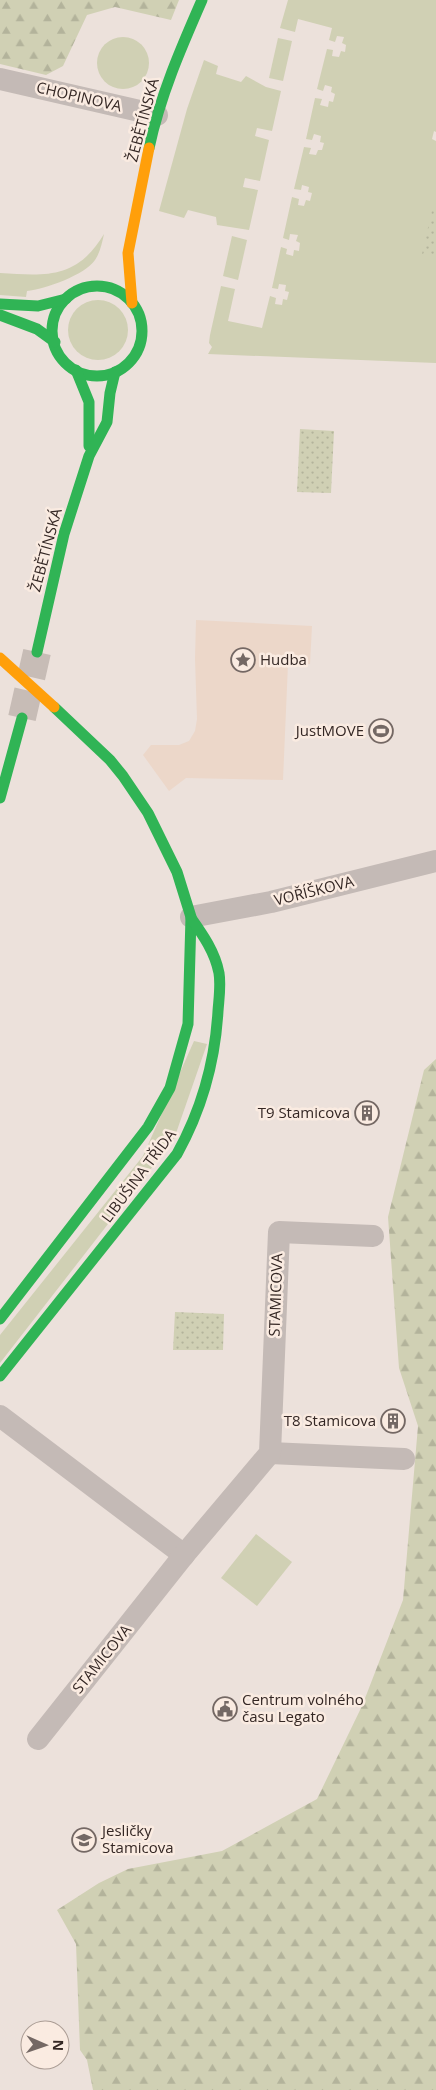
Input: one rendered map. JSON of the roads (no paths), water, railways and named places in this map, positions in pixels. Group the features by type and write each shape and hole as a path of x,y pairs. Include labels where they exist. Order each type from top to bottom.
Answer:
{"street":[{"name":"ŽEBĚTÍNSKÁ","path":"132,303 128,253 157,115 175,61 202,0"},
{"name":"CHOPINOVA","path":"0,79 157,115"},
{"name":"ŽEBĚTÍNSKÁ","path":"117,266 128,253"},
{"path":"98,286 109,277"},
{"path":"0,304 38,306 66,299 82,289 98,286 115,290 132,303 142,323 141,341 133,358 126,366 115,372 96,376 76,370 63,359 55,342 53,332 54,320 66,299"},
{"path":"0,315 36,329 55,342"},
{"name":"ŽEBĚTÍNSKÁ","path":"76,370 88,402 89,456"},
{"name":"ŽEBĚTÍNSKÁ","path":"36,652 61,547 89,456 107,422 110,393 115,372"},
{"path":"0,658 110,760 136,793 177,872 191,917"},
{"path":"0,798 22,718"},
{"name":"VOŘÍŠKOVA","path":"191,917 271,902 436,861"},
{"name":"LIBUŠINA TŘÍDA","path":"0,1319 145,1132 170,1088 188,1024 191,917"},
{"name":"LIBUŠINA TŘÍDA","path":"0,1376 177,1154 192,1130 207,1088 214,1060 218,1029 219,973 208,942 191,917"},
{"name":"STAMICOVA","path":"38,1739 184,1555 270,1453 279,1232 373,1236"},
{"path":"0,1416 184,1555"},
{"path":"270,1453 404,1459"}],"tunnel":[{"path":"22,718 37,652"}],"place":[{"name":"Hudba","path":"243,660"},
{"name":"JustMOVE","path":"381,731"},
{"name":"T9 Stamicova","path":"367,1113"},
{"name":"T8 Stamicova","path":"393,1421"},
{"name":"Centrum volného času Legato","path":"225,1709"},
{"name":"Jesličky Stamicova","path":"84,1840"}]}
